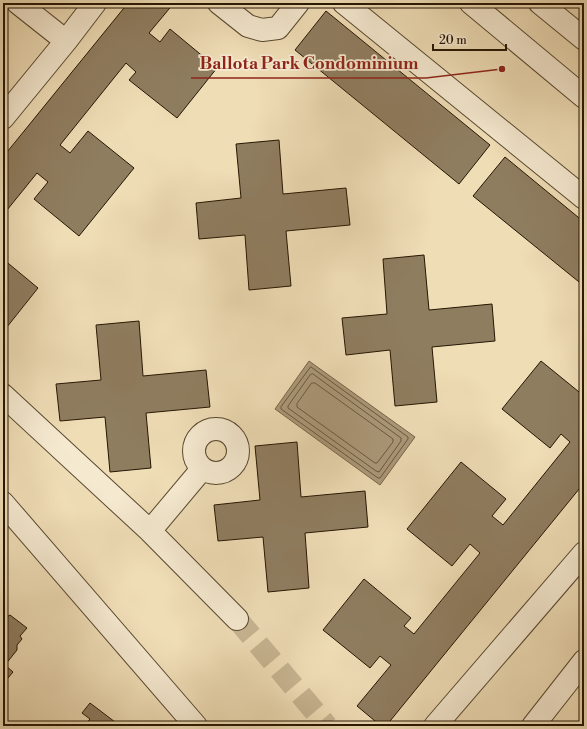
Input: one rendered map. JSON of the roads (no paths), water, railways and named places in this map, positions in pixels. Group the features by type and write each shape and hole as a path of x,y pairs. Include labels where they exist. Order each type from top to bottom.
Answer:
{"street":[{"path":"18,3 66,41"},
{"path":"3,118 95,3"},
{"path":"219,3 248,26 262,30 278,28 298,3"},
{"path":"344,3 584,198"},
{"path":"471,3 584,96"},
{"path":"540,3 584,39"},
{"path":"3,395 150,531 237,619"},
{"path":"150,531 202,469"},
{"path":"3,504 196,726"},
{"path":"435,726 584,553"},
{"path":"533,726 584,661"}],"water":[{"path":"309,361 415,437 380,485 275,409"}],"tunnel":[{"path":"237,619 327,726"}],"place":[{"name":"Ballota Park Condominium","path":"502,69"}]}
